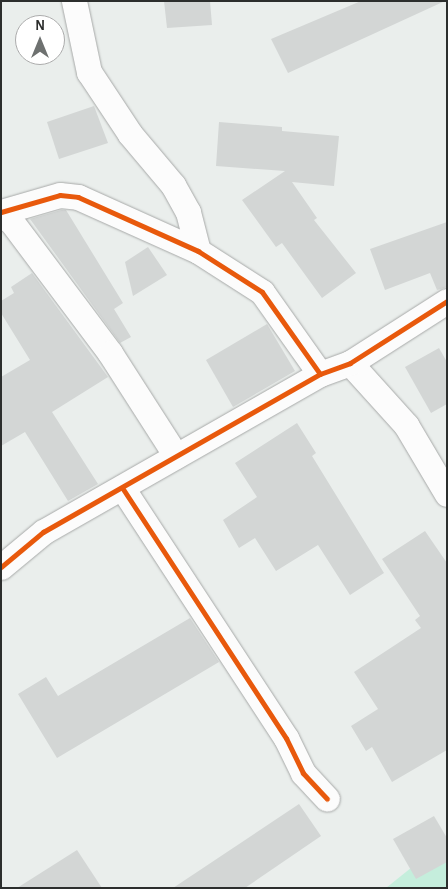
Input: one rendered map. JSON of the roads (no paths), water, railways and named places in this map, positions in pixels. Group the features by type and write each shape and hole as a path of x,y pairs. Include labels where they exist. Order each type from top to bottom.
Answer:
{"street":[{"path":"74,1 89,72 130,134 173,185 191,221 198,252"},
{"path":"1,214 60,195 78,198 198,252 262,292 320,374"},
{"path":"1,214 10,221 110,352 176,456"},
{"path":"1,567 43,532 123,489 176,456 320,374 350,363 447,301"},
{"path":"350,363 406,425 447,494"},
{"path":"123,489 286,738 303,773 327,799"}]}
